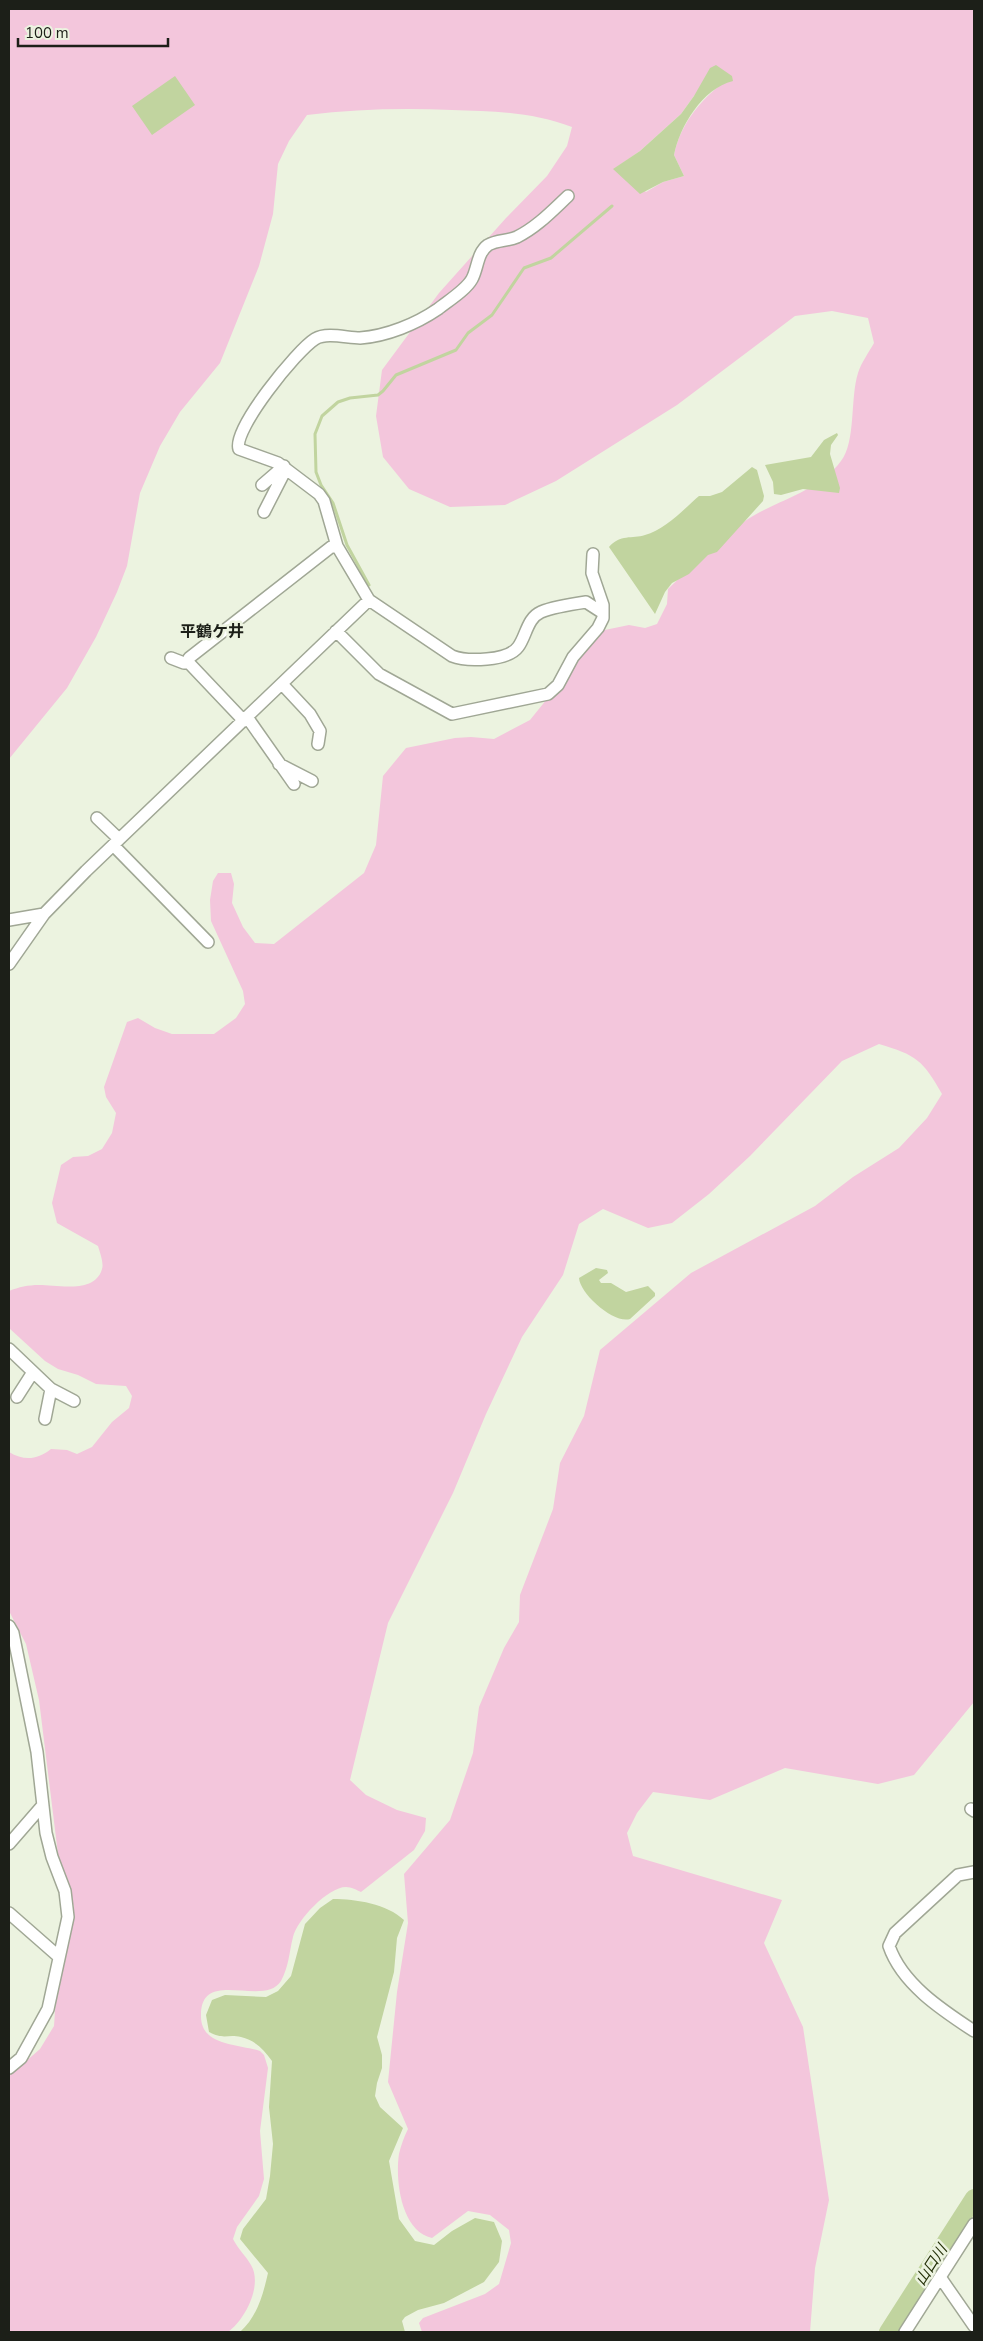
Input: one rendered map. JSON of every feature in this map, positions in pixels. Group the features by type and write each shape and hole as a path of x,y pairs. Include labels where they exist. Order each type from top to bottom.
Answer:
{"street":[{"path":"568,196 530,230 514,238 488,245 482,251 470,282 437,310 411,324 374,336 327,336 316,339 270,389 250,414 238,439 239,449 278,462 319,494 324,501 336,546 369,600 452,656 466,659 498,658 514,651 518,647 526,628 539,613 586,602 603,613"},
{"path":"262,485 285,468"},
{"path":"264,512 285,468"},
{"path":"189,663 189,658 331,547 336,546"},
{"path":"336,632 379,674 452,714 551,692 558,685 577,652 598,628 603,613 604,606 592,572 593,554"},
{"path":"9,964 44,914 116,842 369,600"},
{"path":"171,658 184,664 189,663"},
{"path":"189,663 246,719 294,784"},
{"path":"282,684 310,714 320,731 318,744"},
{"path":"279,764 312,781"},
{"path":"98,818 116,842 208,942"},
{"path":"9,920 44,914"},
{"path":"9,1349 51,1388 74,1401"},
{"path":"17,1397 33,1372"},
{"path":"45,1419 51,1388"},
{"path":"9,1626 13,1633 33,1730 49,1847 65,1891 68,1906 68,1917 48,2008 21,2058 9,2068"},
{"path":"9,1844 42,1806"},
{"path":"974,1872 958,1875 895,1933 889,1946 893,1956 926,1998 974,2031"},
{"path":"9,1913 58,1956"},
{"path":"906,2332 974,2224"},
{"path":"940,2277 974,2326"}],"shaded area":[{"path":"9,9 974,9 974,1702 914,1775 878,1784 785,1768 710,1800 653,1792 637,1813 627,1833 633,1856 782,1900 764,1943 803,2027 829,2200 815,2268 810,2332 422,2332 419,2323 423,2318 485,2294 499,2284 511,2243 509,2230 490,2215 468,2211 432,2238 413,2226 402,2203 398,2165 399,2154 408,2129 388,2082 397,1992 408,1923 404,1874 450,1820 473,1753 479,1707 504,1648 519,1622 520,1595 553,1509 560,1463 584,1416 600,1350 691,1273 815,1206 853,1177 899,1148 927,1118 942,1094 929,1073 917,1060 902,1052 879,1044 842,1061 750,1156 709,1194 672,1223 648,1228 603,1209 579,1224 563,1275 522,1337 486,1414 453,1493 388,1623 350,1780 366,1795 397,1810 426,1818 425,1831 414,1850 361,1892 348,1887 339,1888 322,1898 314,1906 300,1922 296,1930 284,1975 281,1981 273,1988 261,1991 222,1990 211,1993 204,2001 201,2015 202,2025 207,2033 222,2042 260,2051 264,2055 268,2068 260,2131 264,2179 259,2196 237,2227 233,2239 251,2265 255,2282 246,2311 228,2332 9,2332 9,2076 40,2049 54,2026 56,1997 72,1926 74,1907 58,1854 39,1700 26,1644 9,1611 9,1452 25,1458 36,1457 51,1449 67,1450 77,1454 92,1447 112,1422 129,1408 132,1396 126,1386 96,1384 78,1375 58,1369 45,1361 9,1328 9,1291 31,1285 65,1287 84,1285 98,1277 102,1269 98,1246 57,1223 52,1203 61,1165 73,1157 88,1156 102,1149 112,1133 116,1113 106,1097 104,1087 127,1022 138,1018 155,1028 172,1034 214,1034 236,1018 245,1004 243,991 211,921 210,900 213,881 218,873 231,873 234,884 232,903 243,927 255,943 274,944 364,873 376,845 383,776 406,748 455,738 494,739 530,720 555,689 595,632 629,625 645,628 657,624 667,604 668,589 714,545 745,521 808,489 831,472 841,461 849,443 858,373 874,343 868,318 832,311 795,316 677,405 556,481 505,505 450,507 409,489 383,457 376,416 382,370 439,293 506,218 547,176 567,146 572,127 527,115 482,111 415,109 343,111 307,115 289,141 278,164 273,214 259,266 220,363 180,412 160,446 140,493 127,566 117,592 96,637 67,688 9,759","holes":["732,76 695,110 677,143 674,155 684,176 663,182 646,192 614,169 640,151 681,114 694,96"]},
{"path":"716,65 732,76 733,81 722,85 702,100 681,132 674,155 684,176 663,182 640,194 613,169 640,151 681,114 710,68"},
{"path":"175,76 195,105 152,135 132,106"},
{"path":"837,433 838,435 831,445 830,454 840,488 839,493 803,489 781,495 774,494 773,482 765,465 811,457 824,440"},
{"path":"752,467 757,470 764,496 763,501 717,552 708,555 689,574 672,583 665,592 655,614 609,547 617,540 645,535 660,528 699,496 710,496 722,492"},
{"path":"596,1268 607,1270 608,1273 599,1280 601,1283 611,1283 626,1292 648,1286 655,1293 655,1296 630,1319 615,1317 591,1299 581,1285 579,1278"},
{"path":"333,1899 351,1900 380,1906 404,1920 397,1938 394,1972 377,2037 382,2055 382,2068 375,2096 380,2107 403,2128 389,2161 399,2219 415,2241 434,2245 452,2231 475,2218 494,2222 502,2241 499,2262 484,2282 444,2303 418,2310 405,2317 402,2321 405,2332 240,2332 255,2313 268,2273 240,2239 243,2229 266,2199 273,2144 269,2107 272,2061 251,2040 236,2036 218,2036 209,2032 206,2015 212,2000 225,1995 266,1997 278,1991 291,1976 305,1924 320,1908"}],"waterway":[{"path":"369,585 347,545 333,503 321,485 316,472 315,434 322,416 338,402 350,398 378,395 396,375 456,350 468,333 492,315 524,268 551,258 612,206"},
{"name":"山口川","path":"888,2332 974,2198"}],"district":[{"name":"平鶴ケ井","path":"212,632"}]}
